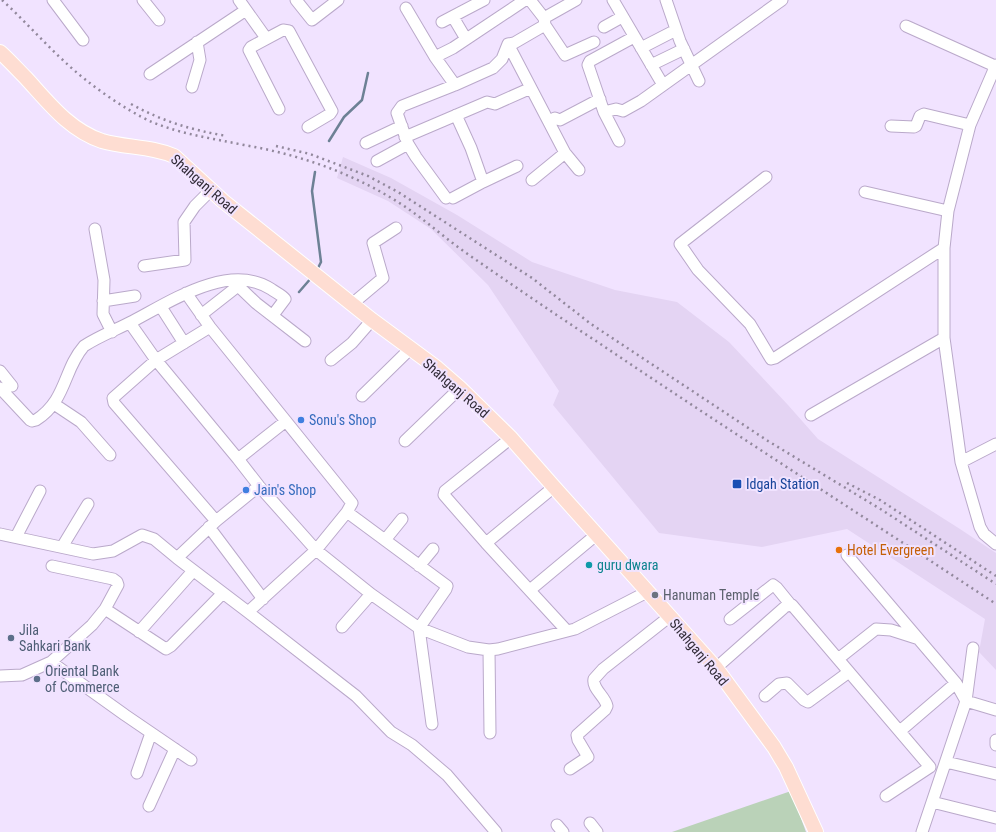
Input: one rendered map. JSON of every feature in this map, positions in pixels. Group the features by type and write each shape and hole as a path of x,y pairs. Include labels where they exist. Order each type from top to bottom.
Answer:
{"main road":[{"name":"Shahganj Road","path":"0,52 59,115 78,128 101,140 166,152 174,156 222,201 309,271 460,388 511,438 716,668 774,747 786,767 816,832"}],"street":[{"path":"53,0 83,40"},
{"path":"143,0 159,20"},
{"path":"239,0 266,38"},
{"path":"296,0 312,20 338,0"},
{"path":"442,22 484,0"},
{"path":"435,57 466,39 525,0"},
{"path":"530,0 545,21 565,55 594,42"},
{"path":"508,44 514,43 576,0"},
{"path":"613,0 663,85"},
{"path":"666,0 676,30 699,81"},
{"path":"604,112 616,109 623,111 641,101 691,66 770,4 782,0"},
{"path":"406,8 435,57 455,85"},
{"path":"150,74 246,10"},
{"path":"453,17 466,39"},
{"path":"604,27 622,17"},
{"path":"906,26 996,66 970,125 948,211 944,248 944,338 960,462 980,527 984,534 996,544"},
{"path":"279,109 249,50 251,47 266,38 283,30 289,31 331,108 330,114 308,127"},
{"path":"641,48 676,30"},
{"path":"619,140 604,112 588,67 589,63 634,37"},
{"path":"192,87 200,60 197,42"},
{"path":"508,44 502,59 497,64 455,85 400,107 397,113 405,136 416,157 449,198 517,166"},
{"path":"508,44 565,153 579,170"},
{"path":"650,65 684,49"},
{"path":"366,143 405,136 486,102 495,104 531,88"},
{"path":"549,121 555,118 560,120 600,99"},
{"path":"891,126 914,127 916,126 920,116 924,114 970,125"},
{"path":"456,115 483,182"},
{"path":"377,161 405,136"},
{"path":"532,180 565,153"},
{"path":"766,177 680,244 698,270 750,324 771,359 775,358 944,248"},
{"path":"144,266 185,260 184,222 195,206 211,190"},
{"path":"865,192 948,211"},
{"path":"352,304 383,278 373,243 396,228"},
{"path":"95,229 104,280 104,316 112,332"},
{"path":"0,388 31,421 34,421 54,404 59,397 80,351 88,344 186,293 217,282 235,283 246,280 263,284 285,300 273,315"},
{"path":"201,314 235,283"},
{"path":"235,283 256,303 305,341"},
{"path":"186,293 210,327 352,504 316,550 248,612"},
{"path":"103,300 135,296"},
{"path":"161,307 184,343"},
{"path":"331,360 352,343 372,320"},
{"path":"130,323 156,360 259,486 316,550 371,594 419,628 468,647 489,650 509,647 580,627 647,592"},
{"path":"210,327 156,360 114,396 113,400 212,524 262,599"},
{"path":"811,415 944,338"},
{"path":"362,396 410,349"},
{"path":"0,371 12,386"},
{"path":"405,442 460,388"},
{"path":"54,404 81,422 110,455"},
{"path":"238,459 286,420"},
{"path":"511,438 444,492 445,497 486,544 567,631"},
{"path":"960,462 996,444"},
{"path":"177,558 212,524 259,486"},
{"path":"486,544 554,487"},
{"path":"16,537 40,491"},
{"path":"62,547 88,504"},
{"path":"347,512 446,585 447,588 419,628 432,724"},
{"path":"384,540 402,519"},
{"path":"0,534 93,554 113,551 142,535 146,535 154,539 193,571 356,696 391,732 412,745 447,775 496,832"},
{"path":"530,590 596,535"},
{"path":"419,566 433,549"},
{"path":"847,555 956,683 966,701 996,710"},
{"path":"0,676 22,675 51,662 92,625 105,609 118,585 116,580 52,566"},
{"path":"139,632 193,571"},
{"path":"730,619 773,585 790,604 794,606 930,766 886,796"},
{"path":"105,609 164,649 168,649 223,593"},
{"path":"342,627 371,594"},
{"path":"716,668 790,604"},
{"path":"570,770 588,757 578,740 577,735 605,710 607,706 606,701 594,685 594,679 603,669 669,616"},
{"path":"838,658 876,629 891,630 917,638"},
{"path":"922,832 966,701 973,648"},
{"path":"489,650 490,733"},
{"path":"51,662 191,760"},
{"path":"765,696 779,684 787,683 804,700 808,702 849,672"},
{"path":"900,731 956,683"},
{"path":"137,773 151,733"},
{"path":"996,740 996,745"},
{"path":"149,806 175,749"},
{"path":"946,762 996,774"},
{"path":"932,802 996,818"}],"shaded area":[{"path":"343,157 391,178 457,215 532,262 615,290 677,302 729,342 818,439 996,553 996,670 979,652 985,619 847,529 762,547 659,533 553,405 559,391 488,285 431,229 388,201 337,178"}],"green space":[{"path":"791,791 806,832 672,832"}],"waterway":[{"path":"329,141 344,117 362,100 368,73"},
{"path":"315,172 312,191 321,262 317,270"},
{"path":"299,292 312,277"}],"railway":[{"path":"2,0 74,70 95,87 141,117 186,133 283,153 321,165 358,180 393,199 413,212 469,255 548,309 996,604"},
{"path":"131,104 177,124 201,131 227,136"},
{"path":"276,146 310,154 368,176 398,192 532,278 591,324 768,441 882,510 996,584"},
{"path":"847,483 880,500 996,576"}],"place":[{"name":"Sonu's Shop","path":"301,420"},
{"name":"Idgah Station","path":"737,484"},
{"name":"Jain's Shop","path":"246,490"},
{"name":"Hotel Evergreen","path":"839,550"},
{"name":"guru dwara","path":"589,565"},
{"name":"Hanuman Temple","path":"655,595"},
{"name":"Jila Sahkari Bank","path":"11,638"},
{"name":"Oriental Bank of Commerce","path":"37,679"}]}
